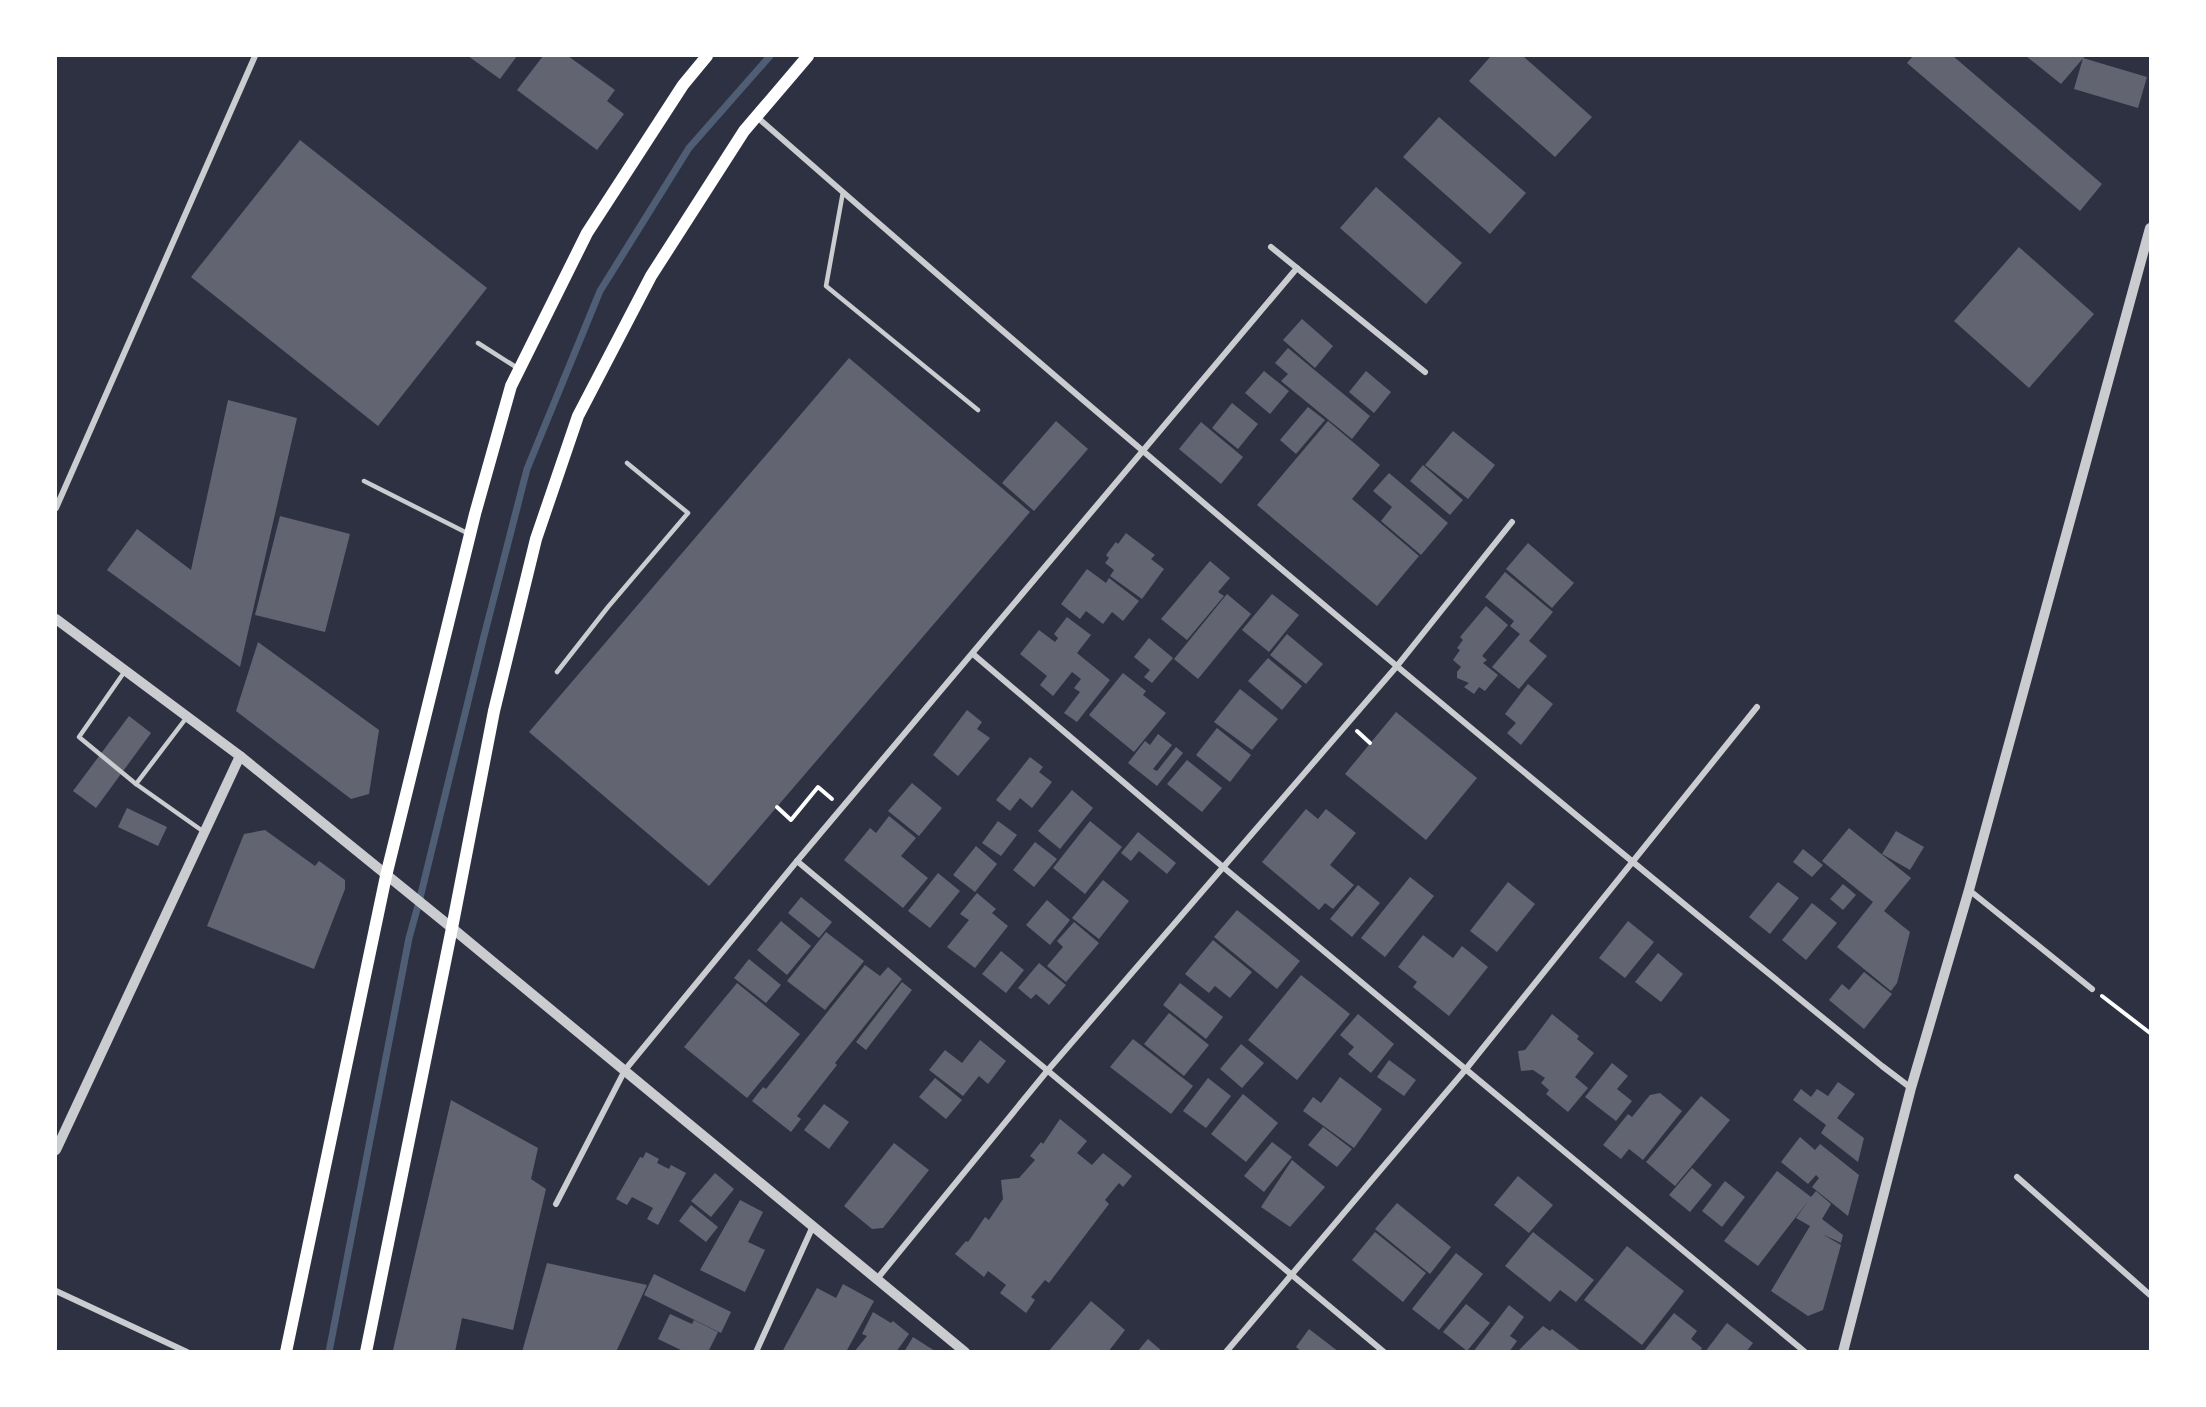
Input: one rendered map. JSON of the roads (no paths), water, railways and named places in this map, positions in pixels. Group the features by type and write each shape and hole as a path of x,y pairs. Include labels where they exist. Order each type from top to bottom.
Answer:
{"main road":[{"path":"286,1352 386,876 470,535 511,386 587,233 683,85 707,56"},
{"path":"366,1352 494,711 536,539 578,416 651,276 744,131 808,56"}],"street":[{"path":"56,508 255,56"},
{"path":"756,117 1143,451 1397,666 1633,863 1911,1088"},
{"path":"1843,1352 1911,1088 1969,890 2151,228"},
{"path":"1271,247 1425,372"},
{"path":"556,1204 625,1070 797,861 974,654 1297,268"},
{"path":"877,1280 1048,1070 1397,666 1512,522"},
{"path":"56,619 240,756 625,1070 964,1352"},
{"path":"974,654 1223,867 1805,1352"},
{"path":"1226,1352 1467,1069 1757,707"},
{"path":"56,1150 240,756"},
{"path":"797,861 1384,1352"},
{"path":"1969,890 2092,989"},
{"path":"2017,1177 2151,1294"},
{"path":"756,1352 813,1226"},
{"path":"56,1291 187,1352"}],"lane":[{"path":"843,192 826,286 978,410"},
{"path":"478,344 519,369"},
{"path":"557,672 608,607 688,513 627,463"},
{"path":"364,481 470,535"},
{"path":"125,671 79,737 136,784 204,832"},
{"path":"136,784 187,717"}],"waterway":[{"path":"329,1352 409,938 527,469 600,291 689,148 770,56"}]}
